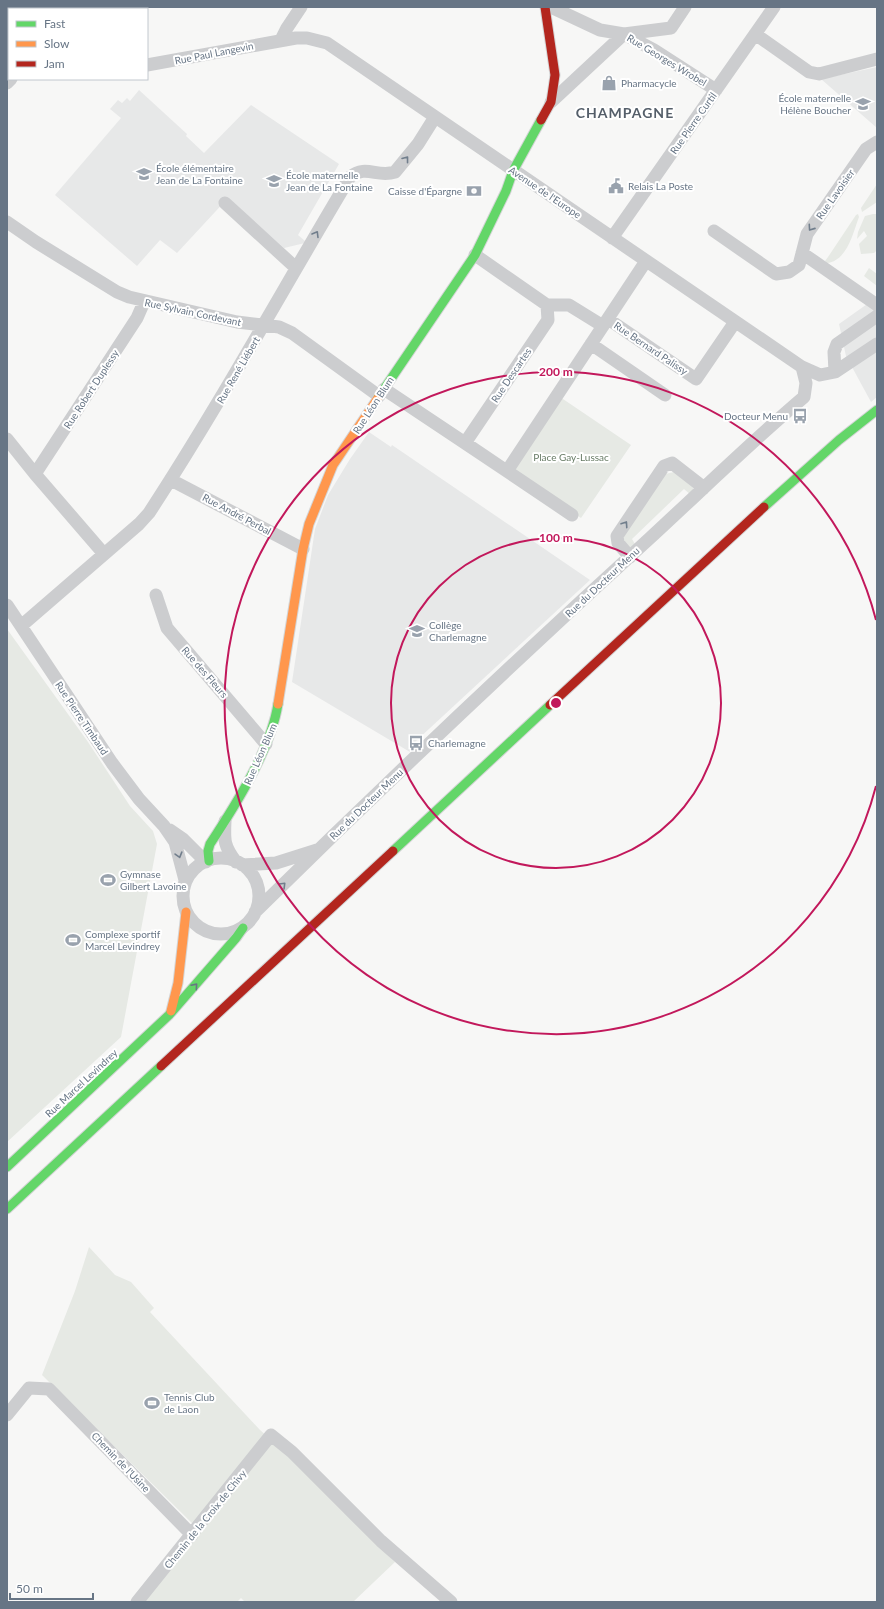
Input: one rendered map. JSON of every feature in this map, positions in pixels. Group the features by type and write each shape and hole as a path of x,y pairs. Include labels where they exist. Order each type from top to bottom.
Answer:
{"street":[{"path":"281,40 300,7"},
{"name":"Rue Léon Blum","path":"208,861 210,844 238,800 266,744 276,718 303,548 309,524 333,465 475,255 506,191 513,170 551,102 555,75 545,7"},
{"name":"Rue Georges Wrobel","path":"551,7 600,30 624,34 654,50 716,90"},
{"path":"551,102 624,34 671,28 685,7"},
{"name":"Rue Pierre Curtil","path":"612,238 774,7"},
{"path":"755,34 812,74 819,74 877,59"},
{"name":"Avenue de l'Europe","path":"281,40 307,38 327,43 802,367"},
{"name":"Rue Paul Langevin","path":"148,64 281,40"},
{"name":"Rue René Liébert","path":"21,626 139,524 149,513 219,402 350,177 356,172 363,170 383,174 395,172 418,144 435,117"},
{"name":"Rue Lavoisier","path":"714,232 776,274 789,272 799,265 807,234 866,149 877,142"},
{"path":"224,203 296,268"},
{"name":"Rue Sylvain Cordevant","path":"7,222 36,242 117,292 144,302 237,322 279,327 292,333 382,393"},
{"path":"802,253 877,305"},
{"path":"475,255 547,305 569,305 605,323"},
{"path":"507,471 646,261"},
{"name":"Rue Robert Duplessy","path":"35,474 137,318 144,302"},
{"name":"Rue Descartes","path":"465,443 548,320 547,305"},
{"path":"835,372 834,352 837,344 877,316"},
{"name":"Rue Bernard Palissy","path":"605,323 696,379 735,322"},
{"path":"591,344 665,395"},
{"path":"802,367 820,375 835,372 877,344"},
{"name":"Rue du Docteur Menu","path":"255,912 318,850 630,557 804,397 806,383 802,367"},
{"path":"382,393 465,443 572,515"},
{"path":"7,1209 737,532 839,440 877,410"},
{"path":"7,439 104,554"},
{"path":"630,557 618,543 617,536 664,466 672,463 699,484 703,489"},
{"name":"Rue André Perbal","path":"171,480 303,548"},
{"name":"Rue des Fleurs","path":"156,594 167,628 266,744"},
{"name":"Rue Pierre Timbaud","path":"7,605 112,763 139,799 164,826 175,842 185,880 184,888"},
{"path":"225,821 224,837 226,847 239,863 253,876 259,891 259,902 250,921 243,928 222,934 210,933 200,928 192,921 186,912 184,904 184,888 192,872 208,861 223,859 239,863"},
{"name":"Rue Léon Blum","path":"183,839 196,842 209,838 225,821"},
{"name":"Rue Pierre Timbaud","path":"164,826 183,839 208,861"},
{"name":"Rue du Docteur Menu","path":"239,863 276,863 309,851 318,850"},
{"path":"169,1015 178,983 186,912"},
{"name":"Rue Marcel Levindrey","path":"7,1167 169,1015 243,928"},
{"name":"Chemin de l'Usine","path":"7,1415 29,1388 49,1389 192,1535"},
{"name":"Chemin de la Croix de Chivy","path":"137,1602 271,1435 292,1452 381,1541 451,1602"}],"shaded area":[{"name":"École maternelle Hélène Boucher","path":"877,67 877,128 821,79"},
{"name":"École élémentaire Jean de La Fontaine","path":"139,90 187,134 186,136 204,153 251,105 339,164 298,235 305,241 305,243 284,248 228,198 177,253 160,240 137,266 55,195 121,118 110,109 118,100 122,103 127,98 130,101"},
{"path":"877,297 877,397 871,402 846,356 839,324"},
{"name":"Collège Charlemagne","path":"369,432 391,447 392,445 590,580 416,741 410,752 292,682 315,529 328,495"}],"green space":[{"path":"877,184 877,202 862,212 861,208"},
{"path":"858,214 859,217 854,231 844,252 834,261 827,263 825,261"},
{"path":"877,214 877,250 874,253 861,254 859,244 867,236 864,231 857,239 858,232 865,216"},
{"path":"869,268 877,274 877,286 864,276"},
{"name":"Place Gay-Lussac","path":"560,397 631,445 581,518 511,472"},
{"path":"674,472 692,485 694,491 692,496 684,489 632,539 636,546 631,548 623,544 622,534 661,475"},
{"name":"Complexe sportif Marcel Levindrey","path":"7,629 88,742 130,806 153,831 157,844 121,1037 7,1142"},
{"name":"Tennis Club de Laon","path":"89,1247 115,1275 131,1282 154,1308 150,1312 260,1430 283,1450 395,1562 353,1602 245,1602 241,1598 237,1602 141,1602 199,1530 42,1375 75,1291"}],"traffic: fast":[{"path":"378,398 475,255 506,191 513,171 541,120"},
{"path":"764,507 839,440 877,410"},
{"path":"209,861 208,851 210,844 251,777 268,740 278,704"},
{"path":"393,851 550,705"},
{"path":"7,1167 169,1015 243,928"},
{"path":"7,1209 161,1066"}],"traffic: slow":[{"path":"278,704 303,549 309,524 333,465 378,398"},
{"path":"171,1011 178,983 186,912"}],"traffic: jam":[{"path":"541,120 551,102 555,75 545,7"},
{"path":"550,705 764,507"},
{"path":"161,1066 393,851"}],"place":[{"name":"Pharmacycle","path":"609,83"},
{"name":"École maternelle Hélène Boucher","path":"863,104"},
{"name":"École élémentaire Jean de La Fontaine","path":"144,174"},
{"name":"École maternelle Jean de La Fontaine","path":"274,181"},
{"name":"Relais La Poste","path":"616,186"},
{"name":"Caisse d'Épargne","path":"474,191"},
{"name":"Docteur Menu","path":"800,416"},
{"name":"Collège Charlemagne","path":"417,631"},
{"name":"Charlemagne","path":"416,743"},
{"name":"Gymnase Gilbert Lavoine","path":"108,880"},
{"name":"Complexe sportif Marcel Levindrey","path":"73,940"},
{"name":"Tennis Club de Laon","path":"152,1403"}],"district":[{"name":"CHAMPAGNE","path":"625,113"}]}
